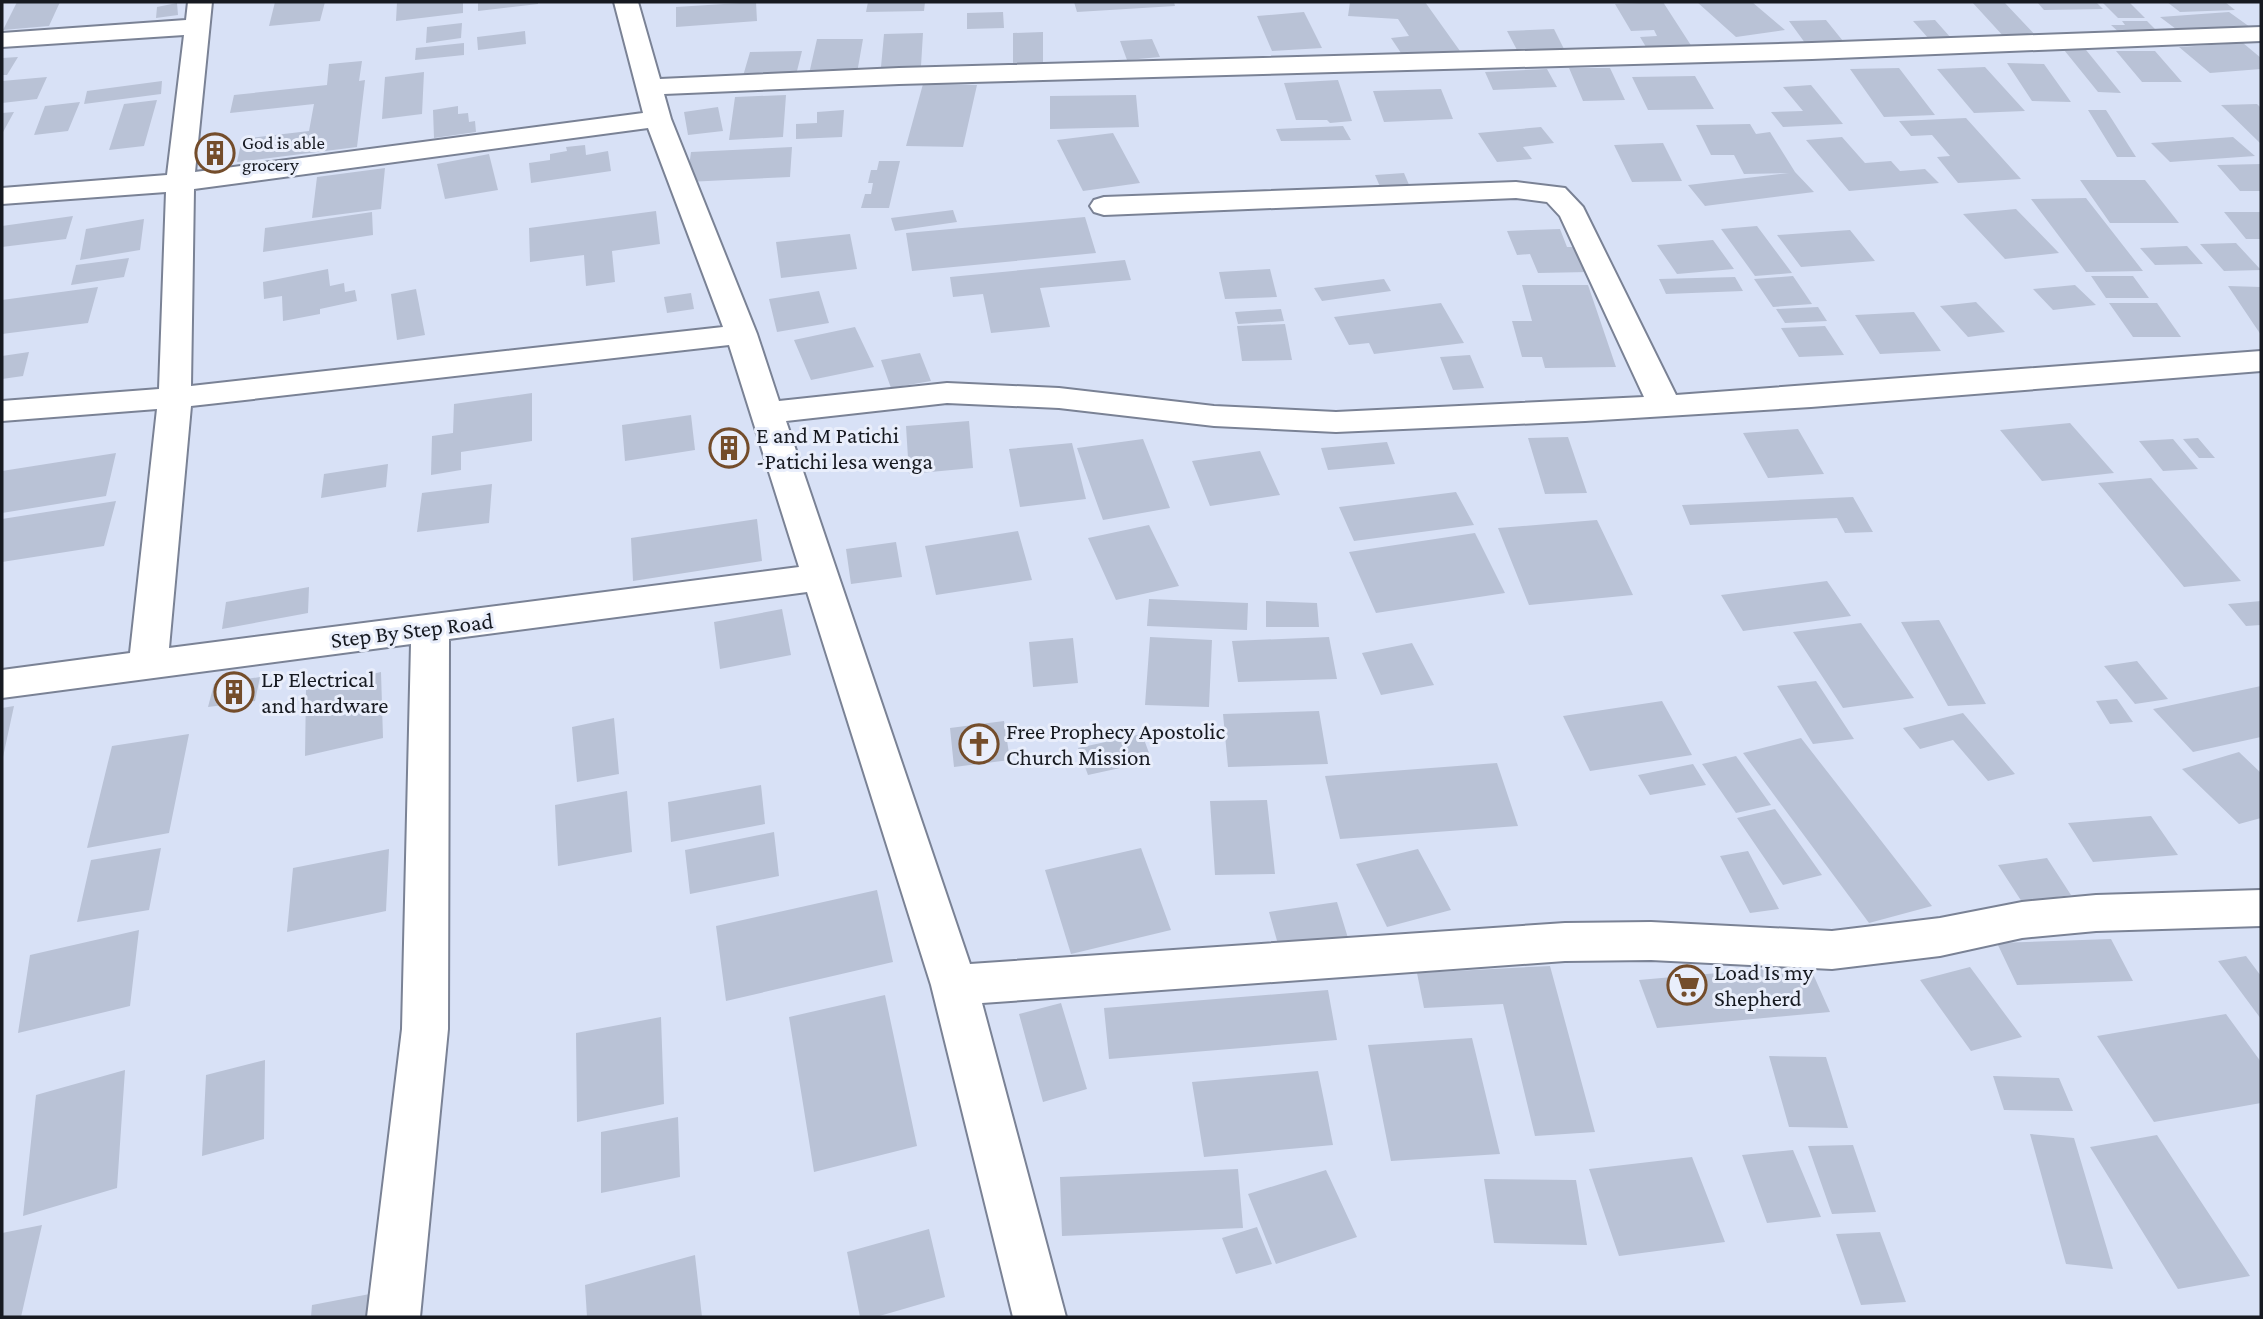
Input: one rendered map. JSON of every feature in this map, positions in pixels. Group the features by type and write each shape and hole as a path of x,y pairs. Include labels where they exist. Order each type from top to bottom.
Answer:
{"street":[{"path":"626,2 653,103 741,334 768,413 954,985 1039,1317"},
{"path":"2,40 199,14 180,182 175,398 148,664"},
{"path":"2,196 180,182 653,103 899,76 1785,52 2261,34"},
{"path":"1104,206 1516,190 1555,194 1573,213 1665,406"},
{"path":"2,411 175,398 515,357 741,334"},
{"path":"768,413 947,393 1059,398 1214,416 1336,422 1665,406 2261,361"},
{"name":"Step By Step Road","path":"2,684 822,577"},
{"path":"393,1317 425,1028 430,628"},
{"path":"954,985 1565,942 1651,941 1832,950 1940,937 2022,920 2095,913 2261,908"}],"building":[{"path":"17,2 60,2 49,26 3,30"},
{"path":"275,2 325,2 320,21 269,26"},
{"path":"397,2 463,2 463,13 396,21"},
{"path":"478,2 538,2 538,4 478,11"},
{"path":"756,2 757,21 676,27 676,7"},
{"path":"868,2 925,2 924,11 866,12"},
{"path":"1074,2 1174,2 1175,6 1077,12"},
{"path":"1350,2 1425,2 1460,51 1403,56 1391,38 1409,36 1398,19 1348,16"},
{"path":"1663,2 1694,50 1649,52 1640,37 1657,36 1654,30 1631,31 1615,4"},
{"path":"1697,2 1752,2 1785,30 1736,37"},
{"path":"1972,2 2004,2 2037,37 2005,38"},
{"path":"2037,2 2096,2 2103,9 2044,10"},
{"path":"2102,2 2129,2 2145,18 2118,18"},
{"path":"2167,2 2225,2 2235,10 2180,12"},
{"path":"177,3 178,15 156,18 157,7"},
{"path":"1003,12 1004,28 967,29 967,13"},
{"path":"1304,12 1322,48 1272,51 1257,16"},
{"path":"2229,12 2250,27 2180,32 2160,17"},
{"path":"1826,20 1847,46 1808,47 1789,21"},
{"path":"1935,20 1951,38 1929,39 1913,21"},
{"path":"2122,21 2147,21 2161,35 2122,35 2111,25 2125,25"},
{"path":"462,23 461,38 426,43 427,27"},
{"path":"1554,29 1564,49 1517,50 1507,31"},
{"path":"525,31 526,44 478,50 477,37"},
{"path":"1043,32 1043,66 1013,66 1013,33"},
{"path":"923,33 921,66 881,67 884,34"},
{"path":"817,39 863,39 857,73 809,74"},
{"path":"1152,39 1160,57 1127,60 1120,41"},
{"path":"464,43 464,55 415,60 416,48"},
{"path":"2243,43 2261,58 2261,69 2210,73 2179,47"},
{"path":"2060,45 2082,45 2121,93 2098,92"},
{"path":"802,51 796,75 743,76 750,52"},
{"path":"2116,51 2155,51 2182,82 2142,82"},
{"path":"18,57 7,75 2,75 2,58"},
{"path":"362,61 359,81 365,80 357,147 237,162 242,139 309,131 314,104 230,113 234,95 327,85 329,64"},
{"path":"2007,63 2044,64 2071,102 2032,101"},
{"path":"1985,67 2025,111 1974,113 1937,69"},
{"path":"1569,68 1610,68 1625,100 1583,101"},
{"path":"1899,68 1935,115 1884,117 1850,69"},
{"path":"1547,69 1557,87 1493,90 1485,72"},
{"path":"424,72 422,114 382,119 385,77"},
{"path":"1695,76 1714,109 1648,110 1632,77"},
{"path":"47,77 37,99 2,103 2,81"},
{"path":"1338,80 1352,121 1330,123 1327,120 1296,120 1284,83"},
{"path":"162,81 161,94 84,104 87,91"},
{"path":"923,84 977,85 963,147 906,146"},
{"path":"1811,85 1843,124 1783,127 1771,112 1803,111 1783,87"},
{"path":"1441,89 1453,119 1384,122 1373,91"},
{"path":"786,95 783,137 729,140 735,97"},
{"path":"1136,95 1139,127 1050,129 1050,96"},
{"path":"157,100 144,146 109,150 124,104"},
{"path":"80,102 68,131 34,135 45,106"},
{"path":"2257,104 2261,108 2261,144 2221,105"},
{"path":"458,106 458,114 468,113 469,122 475,121 476,132 434,138 433,110"},
{"path":"718,107 723,131 688,135 684,112"},
{"path":"844,110 842,137 796,139 796,124 817,123 817,112"},
{"path":"2088,110 2106,110 2136,157 2117,157"},
{"path":"14,112 2,134 2,113"},
{"path":"1966,118 2021,179 1958,183 1937,157 1950,156 1932,135 1911,136 1899,121"},
{"path":"1750,124 1756,134 1770,132 1795,172 1814,192 1705,206 1688,185 1789,173 1744,174 1734,155 1711,155 1696,125"},
{"path":"1343,126 1351,140 1281,141 1276,129"},
{"path":"1541,127 1554,143 1523,147 1532,159 1497,162 1478,133"},
{"path":"1113,133 1140,183 1083,191 1057,140"},
{"path":"1842,137 1865,163 1891,161 1900,171 1925,169 1939,183 1849,191 1806,140"},
{"path":"2233,137 2255,156 2170,162 2151,143"},
{"name":"God is able grocery","path":"229,142 225,162 202,165 206,144"},
{"path":"1663,143 1682,181 1632,182 1614,145"},
{"path":"585,145 586,155 608,151 611,171 531,183 529,163 550,160 550,154 567,151 566,147"},
{"path":"792,147 790,177 687,182 691,152"},
{"path":"489,154 498,190 445,199 437,164"},
{"path":"879,161 900,161 889,208 861,208 865,194 871,194 873,183 868,183 871,170 877,170"},
{"path":"2261,164 2261,191 2240,191 2217,165"},
{"path":"385,168 381,209 312,218 317,177"},
{"path":"1404,173 1410,187 1381,189 1375,175"},
{"path":"2080,180 2145,180 2179,223 2110,223"},
{"path":"2086,198 2143,271 2086,272 2031,199"},
{"path":"2016,209 2059,253 2005,259 1963,214"},
{"path":"953,210 957,222 895,231 891,218"},
{"path":"656,211 660,244 612,251 615,282 586,286 584,255 530,262 529,228"},
{"path":"372,212 373,235 263,252 265,228"},
{"path":"2224,212 2261,212 2261,239 2246,239"},
{"path":"73,216 66,239 2,247 2,226"},
{"path":"1085,217 1096,253 912,271 906,233"},
{"path":"144,219 140,250 80,260 86,229"},
{"path":"1757,226 1792,273 1755,276 1721,229"},
{"path":"1560,229 1567,247 1579,247 1589,272 1538,273 1530,254 1517,255 1507,231"},
{"path":"1850,230 1875,261 1801,267 1777,235"},
{"path":"850,234 857,269 781,278 776,242"},
{"path":"1713,240 1734,269 1677,274 1657,245"},
{"path":"2236,243 2261,270 2224,271 2200,244"},
{"path":"2187,246 2203,264 2155,265 2140,248"},
{"path":"129,258 124,277 71,285 76,265"},
{"path":"1125,260 1131,280 1040,288 1050,327 991,333 983,294 953,297 950,277"},
{"path":"328,269 330,286 344,283 345,292 355,290 357,301 320,309 320,314 283,321 282,296 264,299 263,282"},
{"path":"1270,269 1277,297 1225,299 1219,272"},
{"path":"1793,276 1812,304 1773,307 1754,279"},
{"path":"2091,276 2133,276 2149,298 2106,298"},
{"path":"1735,277 1743,291 1666,294 1659,279"},
{"path":"1384,279 1391,291 1322,301 1314,288"},
{"path":"1522,285 1588,285 1616,367 1545,368 1542,357 1522,357 1512,321 1532,321"},
{"path":"2075,285 2096,305 2053,310 2033,289"},
{"path":"2228,286 2261,287 2261,335"},
{"path":"98,287 88,323 2,334 2,300"},
{"path":"416,289 425,335 397,340 391,294"},
{"path":"819,291 829,323 777,332 769,299"},
{"path":"691,293 694,309 667,313 664,297"},
{"path":"1976,302 2005,332 1968,337 1940,306"},
{"path":"1441,303 1464,343 1374,354 1369,343 1349,345 1334,317"},
{"path":"2109,303 2157,303 2181,337 2133,337"},
{"path":"1818,307 1827,321 1785,323 1776,309"},
{"path":"1281,309 1284,321 1238,324 1235,312"},
{"path":"1914,312 1941,351 1880,354 1855,315"},
{"path":"1285,324 1292,360 1242,361 1237,326"},
{"path":"1825,326 1844,355 1799,357 1781,328"},
{"path":"855,327 874,367 811,380 794,340"},
{"path":"29,352 23,376 2,379 2,356"},
{"path":"920,353 931,381 891,388 881,360"},
{"path":"1470,355 1484,388 1453,390 1440,357"},
{"path":"532,393 532,441 461,452 461,470 431,475 432,436 453,433 454,404"},
{"path":"691,415 695,450 625,461 622,425"},
{"path":"969,421 973,468 909,474 906,426"},
{"path":"2070,423 2114,473 2042,481 2000,430"},
{"path":"1798,429 1824,474 1768,478 1743,433"},
{"name":"E and M Patichi -Patichi lesa wenga","path":"737,435 746,455 721,461 713,441"},
{"path":"1568,437 1587,493 1545,494 1528,438"},
{"path":"2198,438 2215,458 2199,458 2183,439"},
{"path":"1143,439 1170,508 1103,520 1077,448"},
{"path":"2173,439 2198,469 2163,471 2139,441"},
{"path":"1387,442 1395,464 1328,470 1321,448"},
{"path":"1072,443 1086,499 1020,507 1009,449"},
{"path":"1260,451 1280,495 1210,506 1192,461"},
{"path":"116,453 106,496 2,513 2,471"},
{"path":"388,464 386,487 321,498 324,474"},
{"path":"2151,478 2241,581 2184,587 2098,483"},
{"path":"492,484 489,523 417,532 422,493"},
{"path":"1456,492 1474,525 1354,541 1339,507"},
{"path":"1853,497 1873,532 1845,533 1837,518 1690,525 1682,505"},
{"path":"116,501 104,546 2,562 2,519"},
{"path":"757,519 762,561 633,581 631,538"},
{"path":"1597,520 1633,595 1529,605 1498,528"},
{"path":"1149,525 1179,586 1116,600 1088,538"},
{"path":"1018,531 1032,580 936,595 925,546"},
{"path":"1475,533 1505,593 1376,613 1349,552"},
{"path":"896,542 902,577 851,584 846,549"},
{"path":"1827,581 1851,616 1743,631 1721,595"},
{"path":"309,587 308,613 222,629 226,602"},
{"path":"1149,599 1248,603 1247,630 1147,626"},
{"path":"1266,601 1317,603 1319,627 1266,627"},
{"path":"2261,601 2261,625 2246,626 2228,604"},
{"path":"782,609 791,655 720,669 714,622"},
{"path":"1939,620 1986,704 1948,706 1901,622"},
{"path":"1861,623 1914,698 1843,708 1793,632"},
{"path":"1150,637 1212,640 1209,707 1145,705"},
{"path":"1329,637 1337,679 1238,682 1232,641"},
{"path":"1073,638 1078,683 1033,687 1029,642"},
{"path":"1412,643 1434,685 1381,695 1362,653"},
{"path":"2137,661 2168,699 2135,704 2104,666"},
{"path":"381,672 383,738 305,756 306,689"},
{"name":"LP Electrical and hardware","path":"260,677 255,701 208,707 214,684"},
{"path":"1816,681 1854,739 1813,744 1777,686"},
{"path":"2261,686 2261,737 2193,752 2153,709"},
{"path":"2117,699 2133,722 2110,724 2096,701"},
{"path":"1662,701 1692,755 1590,771 1563,716"},
{"path":"14,706 3,757 2,757 2,708"},
{"path":"1319,711 1328,764 1228,767 1223,714"},
{"path":"1963,713 2015,774 1988,781 1953,740 1920,749 1903,728"},
{"path":"614,718 619,774 577,782 572,727"},
{"name":"Free Prophecy Apostolic Church Mission","path":"1004,721 1010,760 954,767 950,728"},
{"path":"189,734 169,833 87,848 112,746"},
{"path":"1142,734 1152,761 1088,775 1078,748"},
{"path":"1801,738 1932,906 1869,923 1743,753"},
{"path":"2239,752 2261,773 2261,818 2239,824 2182,769"},
{"path":"1736,756 1771,805 1736,813 1702,764"},
{"path":"1497,763 1518,826 1340,839 1325,776"},
{"path":"1693,764 1706,785 1650,795 1638,775"},
{"path":"761,785 765,824 671,842 668,802"},
{"path":"627,791 632,852 558,866 555,805"},
{"path":"1267,800 1275,874 1215,875 1210,801"},
{"path":"1775,809 1822,875 1783,885 1737,818"},
{"path":"2151,816 2178,855 2093,862 2068,823"},
{"path":"774,832 779,876 690,894 685,850"},
{"path":"161,848 149,910 77,922 91,860"},
{"path":"1141,848 1171,930 1071,954 1045,870"},
{"path":"389,849 386,911 287,932 293,868"},
{"path":"1418,849 1451,910 1387,927 1356,864"},
{"path":"1748,851 1779,909 1750,913 1720,856"},
{"path":"2047,858 2071,895 2022,902 1998,865"},
{"path":"877,890 893,962 726,1001 716,926"},
{"path":"1337,902 1348,938 1279,948 1269,912"},
{"path":"139,930 130,1006 18,1033 30,955"},
{"path":"2111,939 2133,981 2017,985 1997,943"},
{"path":"2246,956 2261,976 2261,1019 2218,961"},
{"path":"1809,965 1830,1012 1657,1028 1639,980"},
{"path":"1550,966 1595,1132 1535,1136 1503,1004 1424,1008 1417,973"},
{"path":"1970,967 2022,1037 1971,1051 1920,980"},
{"path":"1328,990 1337,1040 1109,1059 1104,1008"},
{"path":"885,995 917,1146 814,1172 789,1017"},
{"path":"1061,1003 1087,1089 1043,1102 1019,1014"},
{"path":"2226,1014 2261,1062 2261,1103 2154,1122 2097,1036"},
{"path":"661,1017 664,1104 577,1122 576,1033"},
{"path":"1472,1038 1500,1154 1391,1161 1368,1045"},
{"path":"1769,1056 1826,1057 1848,1128 1789,1127"},
{"path":"265,1060 264,1139 202,1156 206,1075"},
{"path":"125,1070 117,1188 23,1216 36,1095"},
{"path":"1318,1071 1333,1145 1204,1157 1192,1082"},
{"path":"1993,1076 2059,1078 2073,1111 2004,1110"},
{"path":"678,1117 680,1177 601,1193 601,1132"},
{"path":"2030,1134 2074,1138 2113,1269 2066,1264"},
{"path":"2157,1135 2250,1276 2178,1289 2090,1147"},
{"path":"1853,1145 1876,1212 1832,1214 1808,1146"},
{"path":"1793,1150 1821,1217 1767,1223 1742,1155"},
{"path":"1692,1157 1725,1242 1619,1256 1589,1169"},
{"path":"1238,1169 1243,1228 1062,1236 1060,1177"},
{"path":"1326,1170 1357,1237 1276,1264 1248,1194"},
{"path":"1484,1179 1576,1180 1587,1245 1494,1243"},
{"path":"42,1225 21,1317 2,1317 2,1233"},
{"path":"1257,1227 1272,1264 1236,1274 1222,1238"},
{"path":"929,1229 945,1297 876,1317 860,1317 847,1252"},
{"path":"1880,1232 1906,1302 1861,1305 1836,1234"},
{"path":"695,1255 702,1317 587,1317 585,1285"},
{"path":"375,1293 372,1317 311,1317 312,1305"}],"place":[{"name":"God is able grocery","path":"215,153"},
{"name":"E and M Patichi -Patichi lesa wenga","path":"729,448"},
{"name":"LP Electrical and hardware","path":"234,692"},
{"name":"Free Prophecy Apostolic Church Mission","path":"979,744"},
{"name":"Load Is my Shepherd","path":"1687,985"}]}
